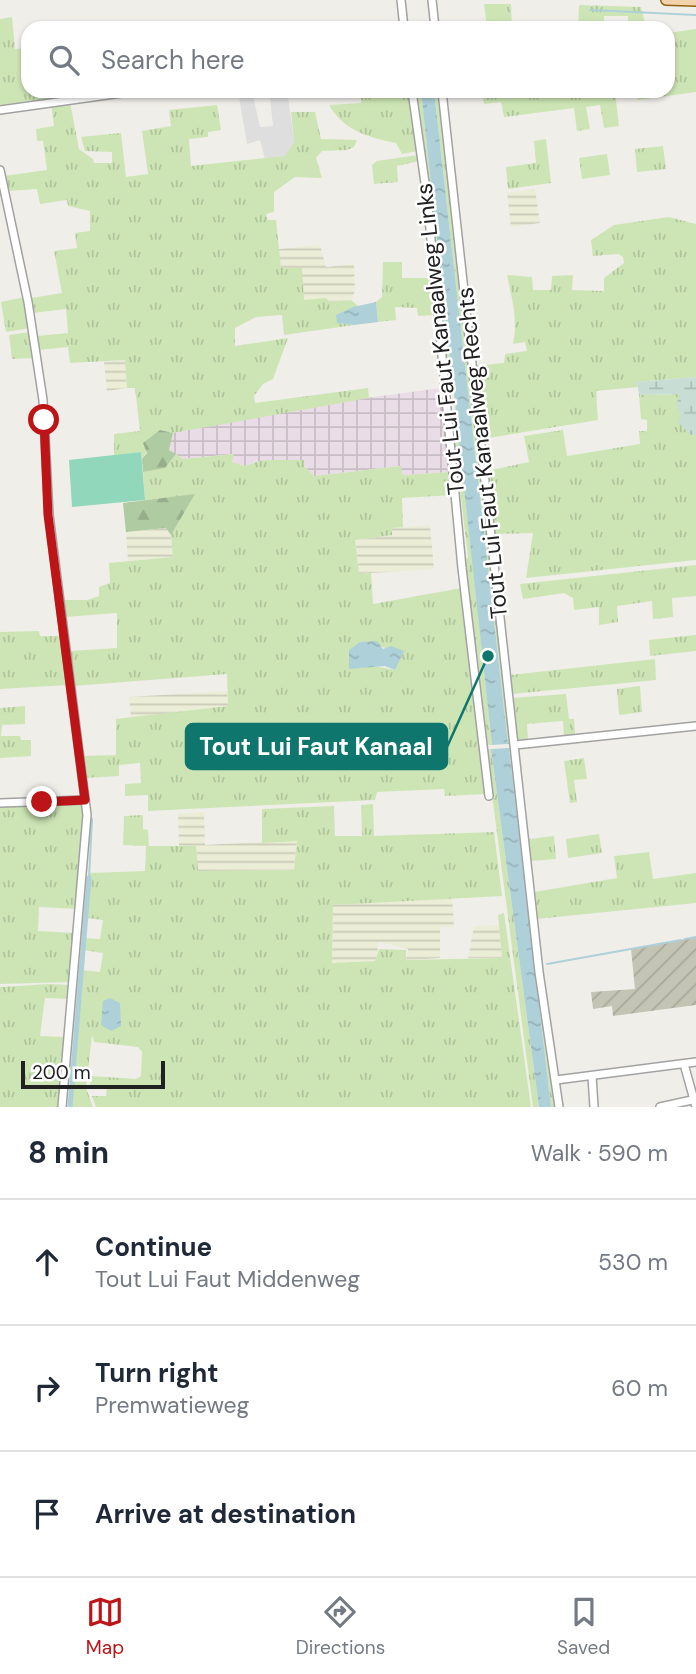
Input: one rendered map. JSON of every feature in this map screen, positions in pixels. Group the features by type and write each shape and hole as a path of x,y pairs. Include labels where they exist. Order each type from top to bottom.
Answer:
{"main road":[{"path":"666,0 696,1"}],"street":[{"path":"401,0 403,21"},
{"path":"432,0 434,21"},
{"path":"0,110 86,98"},
{"name":"Tout Lui Faut Kanaalweg Links","path":"413,98 427,197 463,568 489,796"},
{"name":"Tout Lui Faut Kanaalweg Rechts","path":"443,98 543,999 559,1107"},
{"path":"0,170 28,302 43,400 48,515 87,815 62,1107"},
{"path":"515,745 696,726"},
{"path":"0,803 85,800"},
{"path":"556,1080 696,1062"},
{"path":"660,1107 694,1104 684,1063"},
{"path":"592,1076 594,1107"}],"shaded area":[{"path":"239,98 254,98 260,127 273,126 270,98 288,98 294,142 286,156 265,159 260,140 247,144"},
{"path":"441,388 451,472 402,475 400,466 314,476 304,466 304,461 263,460 245,466 232,462 233,454 183,459 169,450 173,433 314,405"},
{"path":"696,937 696,1005 613,1016 612,1006 593,1009 591,992 635,989 631,949"}],"green space":[{"path":"484,4 511,4 512,21 486,21"},
{"path":"579,5 641,7 644,21 628,21 628,16 604,16 604,21 578,21"},
{"path":"12,17 15,49 21,49 21,98 65,98 0,107 0,19"},
{"path":"696,29 696,92 675,95 675,32"},
{"path":"361,98 411,98 418,151 402,154 396,143 358,132 342,121 329,105 361,103"},
{"path":"416,98 422,98 454,388 447,388"},
{"path":"435,98 440,98 512,743 508,744"},
{"path":"483,98 616,98 619,126 604,128 600,105 586,107 590,129 577,131 574,108 504,117 501,102 484,104"},
{"path":"70,102 79,149 93,159 94,163 112,163 112,152 85,151 81,137 121,133 126,177 148,174 142,131 171,126 169,110 217,105 221,130 208,132 208,137 189,139 191,166 285,156 294,142 291,112 315,112 321,139 357,140 354,147 347,150 322,151 316,158 322,178 295,177 274,192 274,212 266,214 268,220 276,220 281,268 302,268 304,300 351,300 358,306 345,313 338,323 354,325 284,335 282,315 256,317 235,328 235,346 288,338 273,379 263,384 254,396 255,403 368,388 369,398 173,433 160,430 142,459 141,452 114,455 114,434 140,431 135,388 127,388 125,360 70,363 68,347 39,350 37,336 68,333 66,309 33,313 31,298 62,293 54,251 77,248 75,233 90,231 90,211 68,206 67,200 40,204 37,189 8,191 4,176 47,170 43,141 37,141 36,129 54,126 51,104"},
{"path":"546,139 551,183 508,189 506,167 536,163 534,141"},
{"path":"663,146 666,169 637,172 635,149"},
{"path":"607,154 610,175 582,179 579,158"},
{"path":"418,155 419,161 397,166 398,182 374,184 372,165 377,161"},
{"path":"535,189 540,223 511,227 507,193"},
{"path":"669,217 696,224 696,377 637,382 638,387 596,391 598,420 482,439 474,366 504,363 505,354 527,351 525,342 513,344 515,318 507,275 532,277 533,290 551,290 552,276 573,275 572,290 604,291 604,278 624,263 623,257 618,254 593,256 591,240 614,225"},
{"path":"320,245 326,267 354,264 355,291 351,300 330,302 326,298 304,301 281,268 279,249"},
{"path":"383,262 402,262 402,278 432,278 435,315 418,316 417,308 395,307 396,320 378,322 376,302 382,297"},
{"path":"25,297 31,328 6,332 1,302"},
{"path":"30,332 35,358 12,359 9,335"},
{"path":"125,360 127,388 107,391 104,362"},
{"path":"696,377 696,435 691,435 678,423 681,415 676,405 680,394 639,395 637,382"},
{"path":"681,394 681,414 691,435 696,435 696,560 526,578 533,533 495,534 487,471 529,462 524,436 563,430 567,456 640,444 639,431 647,431 647,420 641,419 639,395"},
{"path":"456,408 492,745 485,745 465,560 468,557 452,422"},
{"path":"160,430 173,433 169,450 176,454 165,468 143,472 142,459 147,453 143,443"},
{"path":"141,452 145,500 72,507 69,460"},
{"path":"176,454 183,459 234,454 232,462 245,466 263,460 304,460 304,466 314,476 401,466 402,475 451,472 454,495 402,498 403,527 392,528 392,535 355,540 359,574 371,573 373,604 462,588 486,794 445,796 444,789 377,792 375,800 148,811 148,795 125,796 125,784 141,783 140,763 119,765 119,776 84,778 82,756 116,755 116,719 228,706 227,674 73,686 70,651 117,648 117,613 65,617 63,600 87,600 99,596 99,587 110,583 109,563 173,557 171,535 194,495 145,500 143,472 165,468","holes":["377,645 388,649 398,661 395,670 349,661 350,654"]},
{"path":"195,494 171,535 166,528 126,532 123,503"},
{"path":"430,525 434,569 359,574 355,540 391,535 391,528"},
{"path":"166,528 171,535 173,557 128,561 126,532"},
{"path":"696,565 696,596 672,598 673,617 653,619 652,601 617,606 618,622 599,625 599,607 574,610 573,598 564,593 523,599 520,584"},
{"path":"39,631 40,636 62,636 68,685 0,689 0,632"},
{"path":"696,635 696,651 650,656 649,640"},
{"path":"655,659 656,680 512,694 510,675"},
{"path":"640,686 642,712 619,715 617,689"},
{"path":"227,691 228,706 131,718 129,697"},
{"path":"566,694 569,719 574,719 575,736 564,738 563,721 527,724 528,741 517,742 512,698"},
{"path":"25,706 25,724 2,725 1,736 20,736 21,740 31,740 31,756 0,758 0,708"},
{"path":"509,748 512,748 557,1107 551,1107"},
{"path":"486,749 491,749 539,1107 533,1107"},
{"path":"584,758 587,779 574,780 577,802 570,803 564,761"},
{"path":"83,802 85,817 77,909 39,907 38,931 75,933 71,982 0,984 0,805"},
{"path":"373,804 374,836 494,832 502,896 333,905 332,963 375,961 379,949 406,950 406,960 502,958 498,915 504,913 531,1107 96,1107 92,1096 106,1096 107,1086 90,1085 91,1076 136,1079 141,1076 142,1052 138,1047 94,1042 92,1035 86,1088 93,1107 70,1107 82,970 100,972 103,953 83,950 84,938 100,939 103,920 86,918 89,873 145,871 146,846 123,845 124,816 143,815 143,829 148,830 149,846 196,846 198,871 294,870 297,841 262,843 262,809 334,806 335,836 362,836 361,805"},
{"path":"204,812 205,845 297,840 294,870 197,871 196,847 179,846 178,813"},
{"path":"599,834 602,853 568,858 566,839"},
{"path":"554,836 556,859 531,861 529,839"},
{"path":"649,852 653,879 696,873 696,903 536,919 534,892 617,878 614,856"},
{"path":"452,896 454,927 440,927 440,958 406,960 408,949 379,942 376,961 332,963 333,905"},
{"path":"499,925 502,958 468,958 474,926"},
{"path":"70,985 69,999 45,998 40,1036 65,1037 59,1107 0,1107 0,987"}],"water":[{"path":"422,98 435,98 508,744 492,745"},
{"path":"376,302 378,322 354,325 337,323 336,315 353,307"},
{"path":"377,641 383,649 391,646 404,651 395,670 385,666 349,669 349,650 360,642"},
{"path":"509,748 551,1107 539,1107 491,749"},
{"path":"110,998 120,1003 121,1026 111,1031 101,1025 103,1001"}],"waterway":[{"path":"590,10 696,15"},
{"path":"89,878 92,819"},
{"path":"70,1107 89,878"},
{"path":"685,939 696,937"},
{"path":"547,964 681,940"}],"place":[{"name":"Tout Lui Faut Kanaal","path":"488,656"}],"route":[{"path":"42,802 85,800 48,515 44,420"}]}
